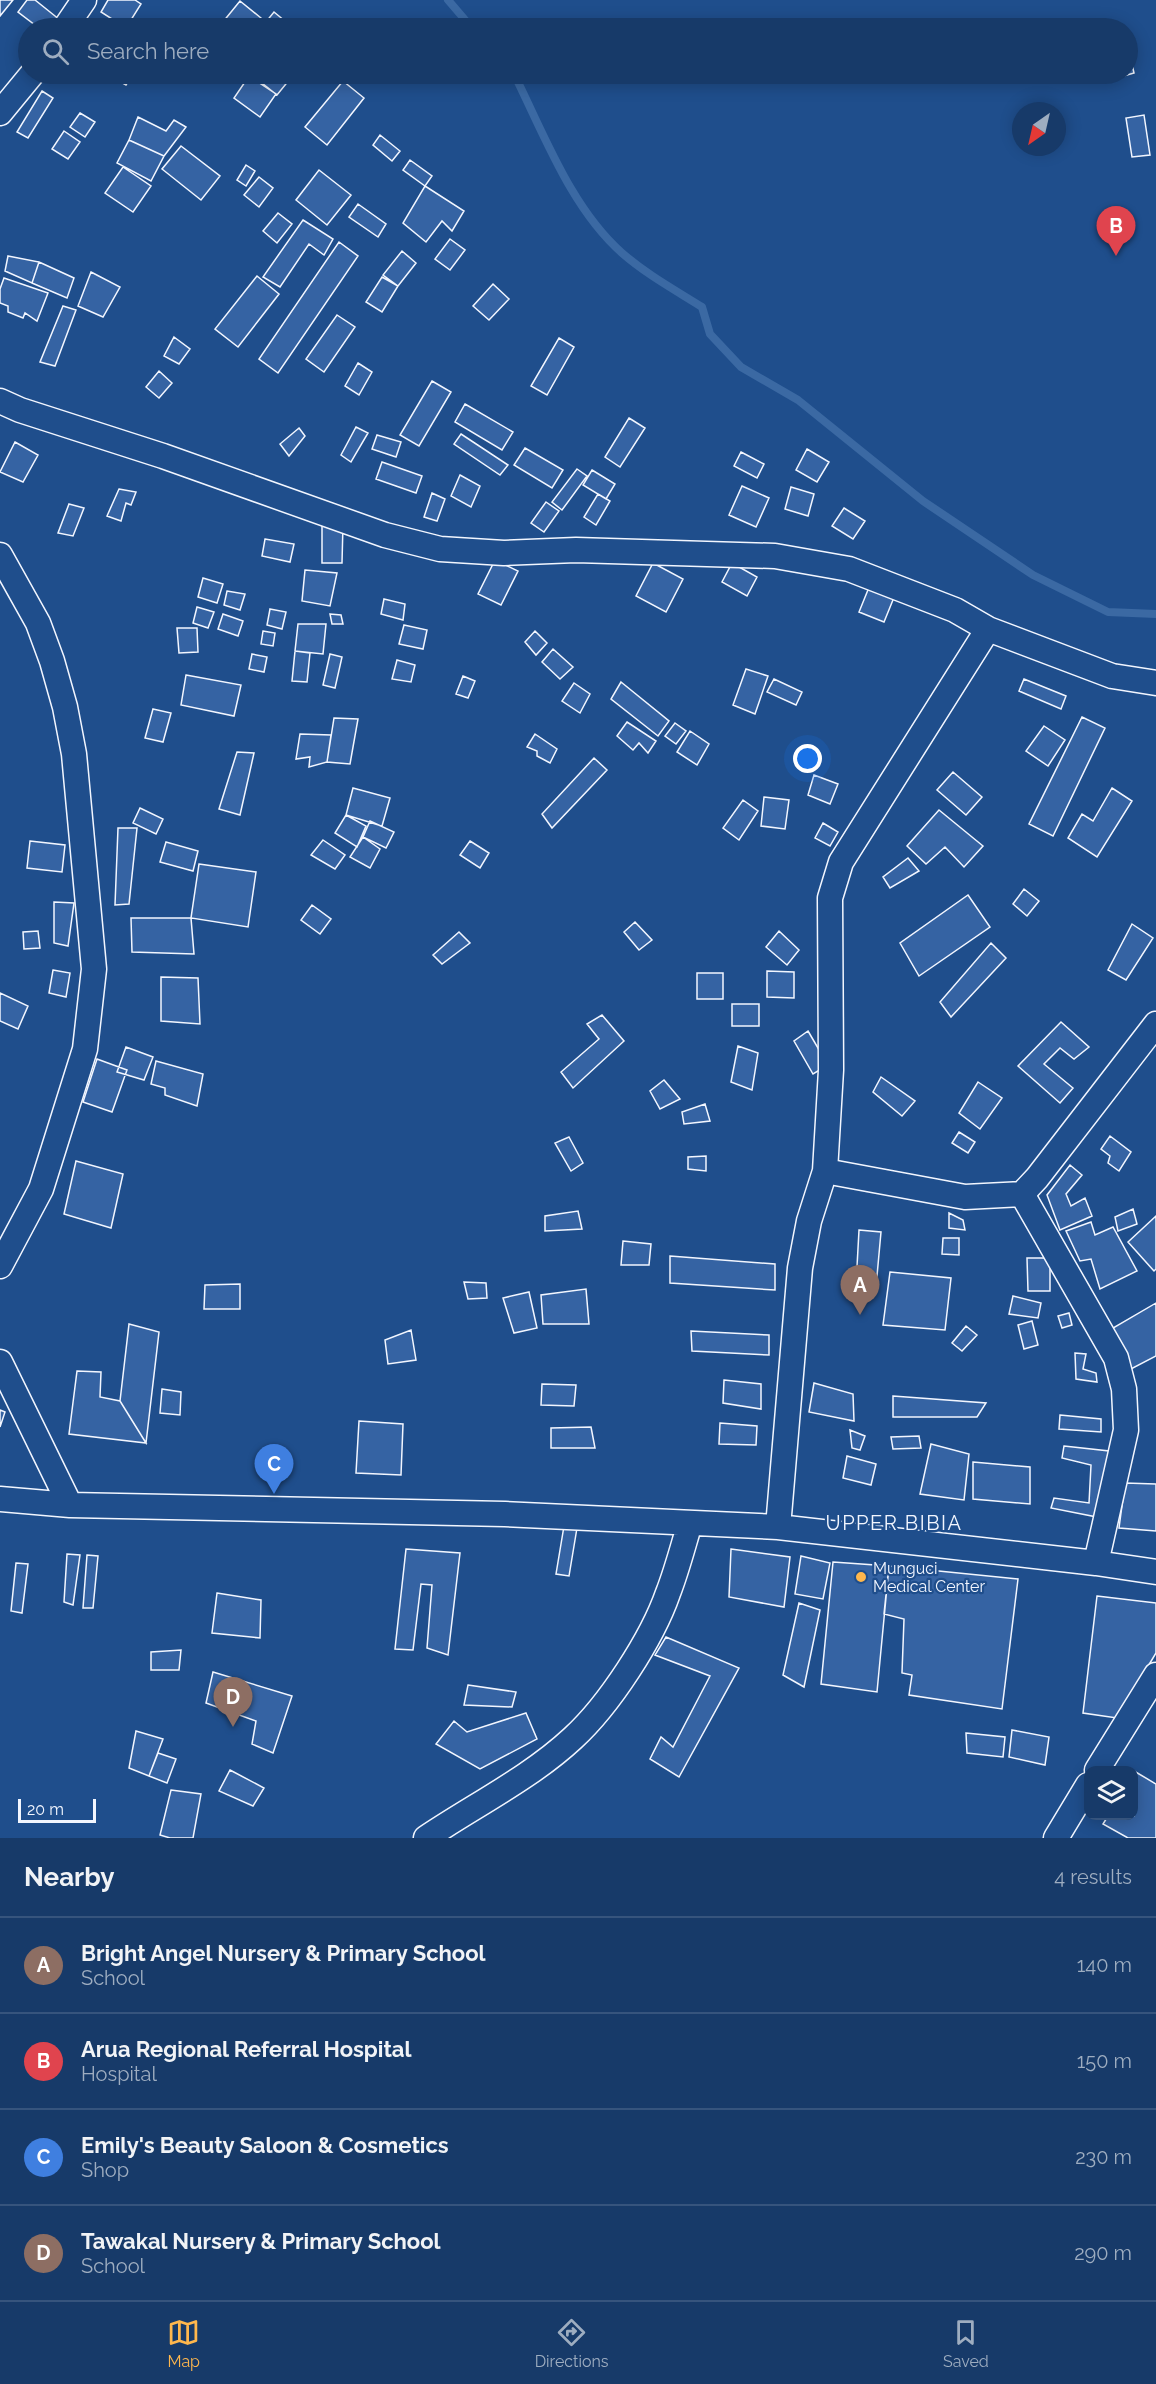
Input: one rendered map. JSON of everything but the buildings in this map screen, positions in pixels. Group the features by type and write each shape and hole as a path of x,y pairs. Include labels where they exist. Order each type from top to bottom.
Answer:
{"street":[{"path":"71,18 84,0"},
{"path":"0,113 24,84"},
{"path":"0,401 385,535 440,549 504,553 576,550 775,556 849,569 955,610 988,629 1112,676 1156,683"},
{"path":"0,555 38,623 65,707 74,754 94,969 85,1049 41,1190 0,1266"},
{"path":"778,1527 800,1268 809,1221 825,1172 831,1070 830,898 841,862 988,629"},
{"path":"825,1172 965,1197 1022,1194 1037,1178 1156,1024"},
{"path":"1022,1194 1116,1358 1124,1389 1126,1430 1096,1563"},
{"path":"0,1362 70,1505"},
{"path":"0,1500 70,1505 505,1514 778,1527 1096,1563 1156,1572"},
{"path":"426,1838 543,1762 574,1737 620,1683 645,1641 668,1595 690,1523"},
{"path":"1099,1766 1156,1675"},
{"path":"1056,1838 1084,1793"}],"waterway":[{"path":"448,0 463,18"},
{"path":"519,84 560,169 573,192 604,235 631,261 702,307 710,334 741,367 798,400 923,501 1033,575 1108,612 1156,614"}],"place":[{"name":"Arua Regional Referral Hospital","path":"1116,256"},
{"name":"Bright Angel Nursery & Primary School","path":"860,1315"},
{"name":"Emily's Beauty Saloon & Cosmetics","path":"274,1494"},
{"name":"Munguci Medical Center","path":"861,1577"},
{"name":"Tawakal Nursery & Primary School","path":"233,1727"}],"district":[{"name":"UPPER BIBIA","path":"894,1523"}]}
